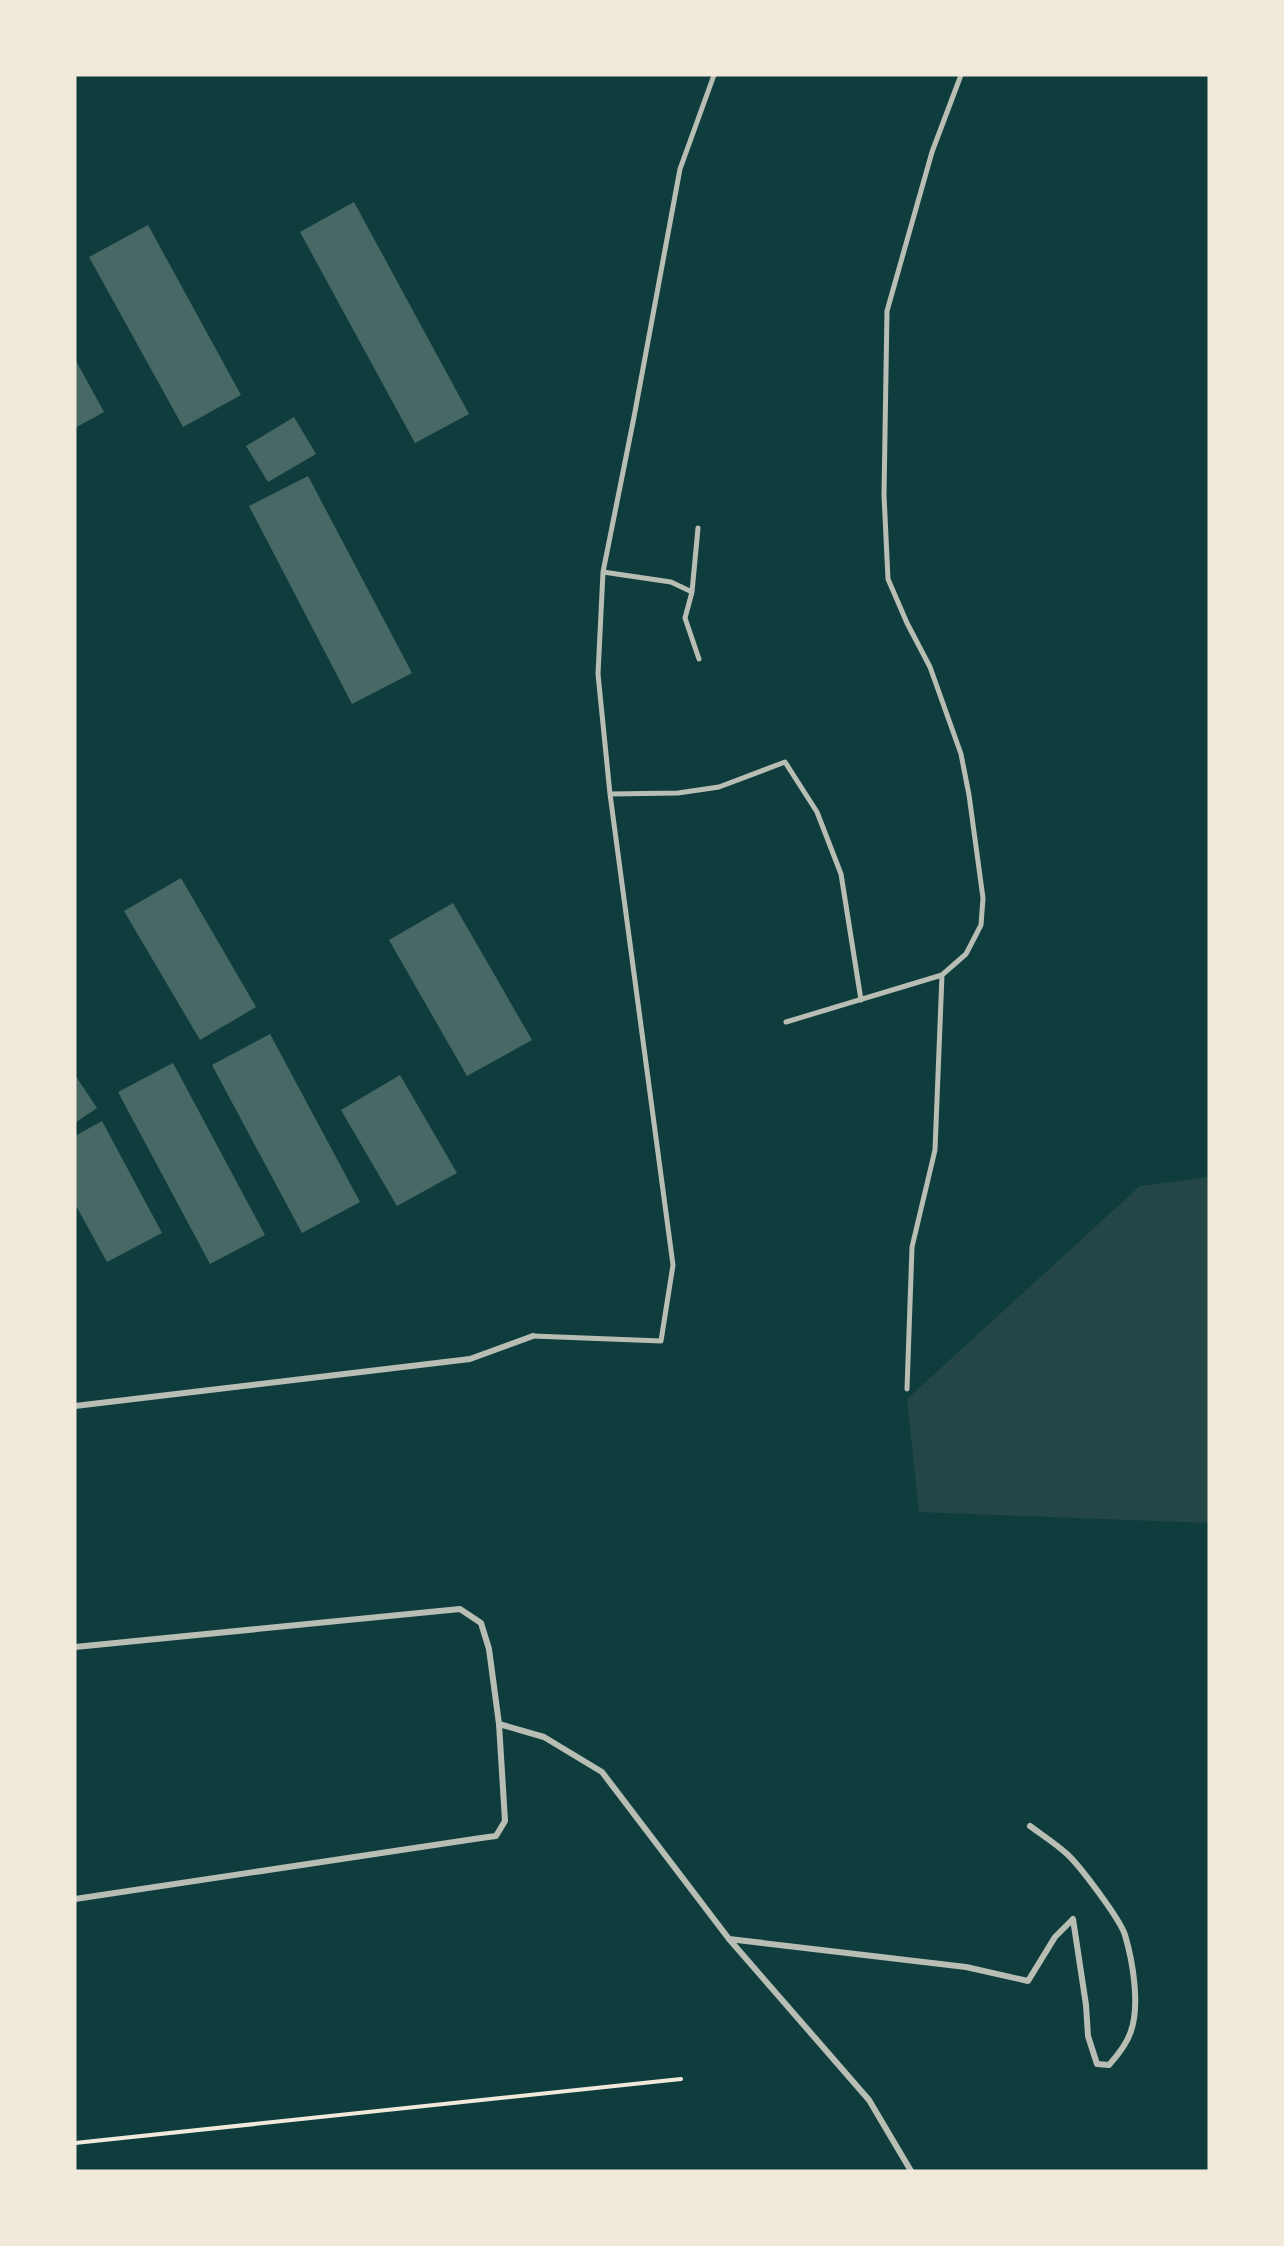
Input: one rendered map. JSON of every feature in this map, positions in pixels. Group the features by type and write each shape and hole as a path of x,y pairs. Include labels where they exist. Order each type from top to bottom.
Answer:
{"street":[{"path":"75,1406 470,1359 533,1336 661,1341 673,1265 610,794 598,674 603,572 680,169 714,75"},
{"path":"786,1022 942,975 966,954 981,925 983,898 961,754 930,667 907,623 888,579 884,495 887,311 932,152 961,75"},
{"path":"698,528 692,592 685,618 699,659"},
{"path":"603,572 670,582 692,592"},
{"path":"610,794 678,792 719,787 785,762 818,812 841,874 861,1000"},
{"path":"907,1389 912,1247 935,1149 942,975"},
{"path":"75,1647 460,1609 481,1623 489,1649 499,1724 505,1821 496,1836 75,1899"},
{"path":"499,1724 544,1737 602,1772 729,1939 869,2100 911,2171"},
{"path":"729,1939 966,1967 1028,1981 1054,1937 1073,1919 1086,2005 1088,2036 1097,2064 1108,2065 1120,2053 1131,2031 1135,2006 1134,1981 1125,1934 1091,1882 1067,1854 1030,1826"}],"path":[{"path":"75,2143 681,2079"}],"shaded area":[{"path":"1209,1177 1209,1523 919,1512 907,1399 1140,1186"}],"building":[{"path":"354,202 469,414 415,443 300,232"},
{"path":"148,225 241,395 183,427 89,257"},
{"path":"75,359 104,412 75,428"},
{"path":"294,417 316,454 268,482 246,446"},
{"path":"308,476 412,673 352,704 249,506"},
{"path":"181,878 256,1007 200,1040 124,911"},
{"path":"453,903 532,1040 467,1076 389,940"},
{"path":"270,1034 360,1202 302,1233 212,1065"},
{"path":"173,1063 265,1235 210,1264 118,1092"},
{"path":"75,1075 97,1108 75,1123"},
{"path":"400,1075 457,1173 397,1206 341,1110"},
{"path":"102,1121 162,1233 107,1262 75,1204 75,1136"}]}
